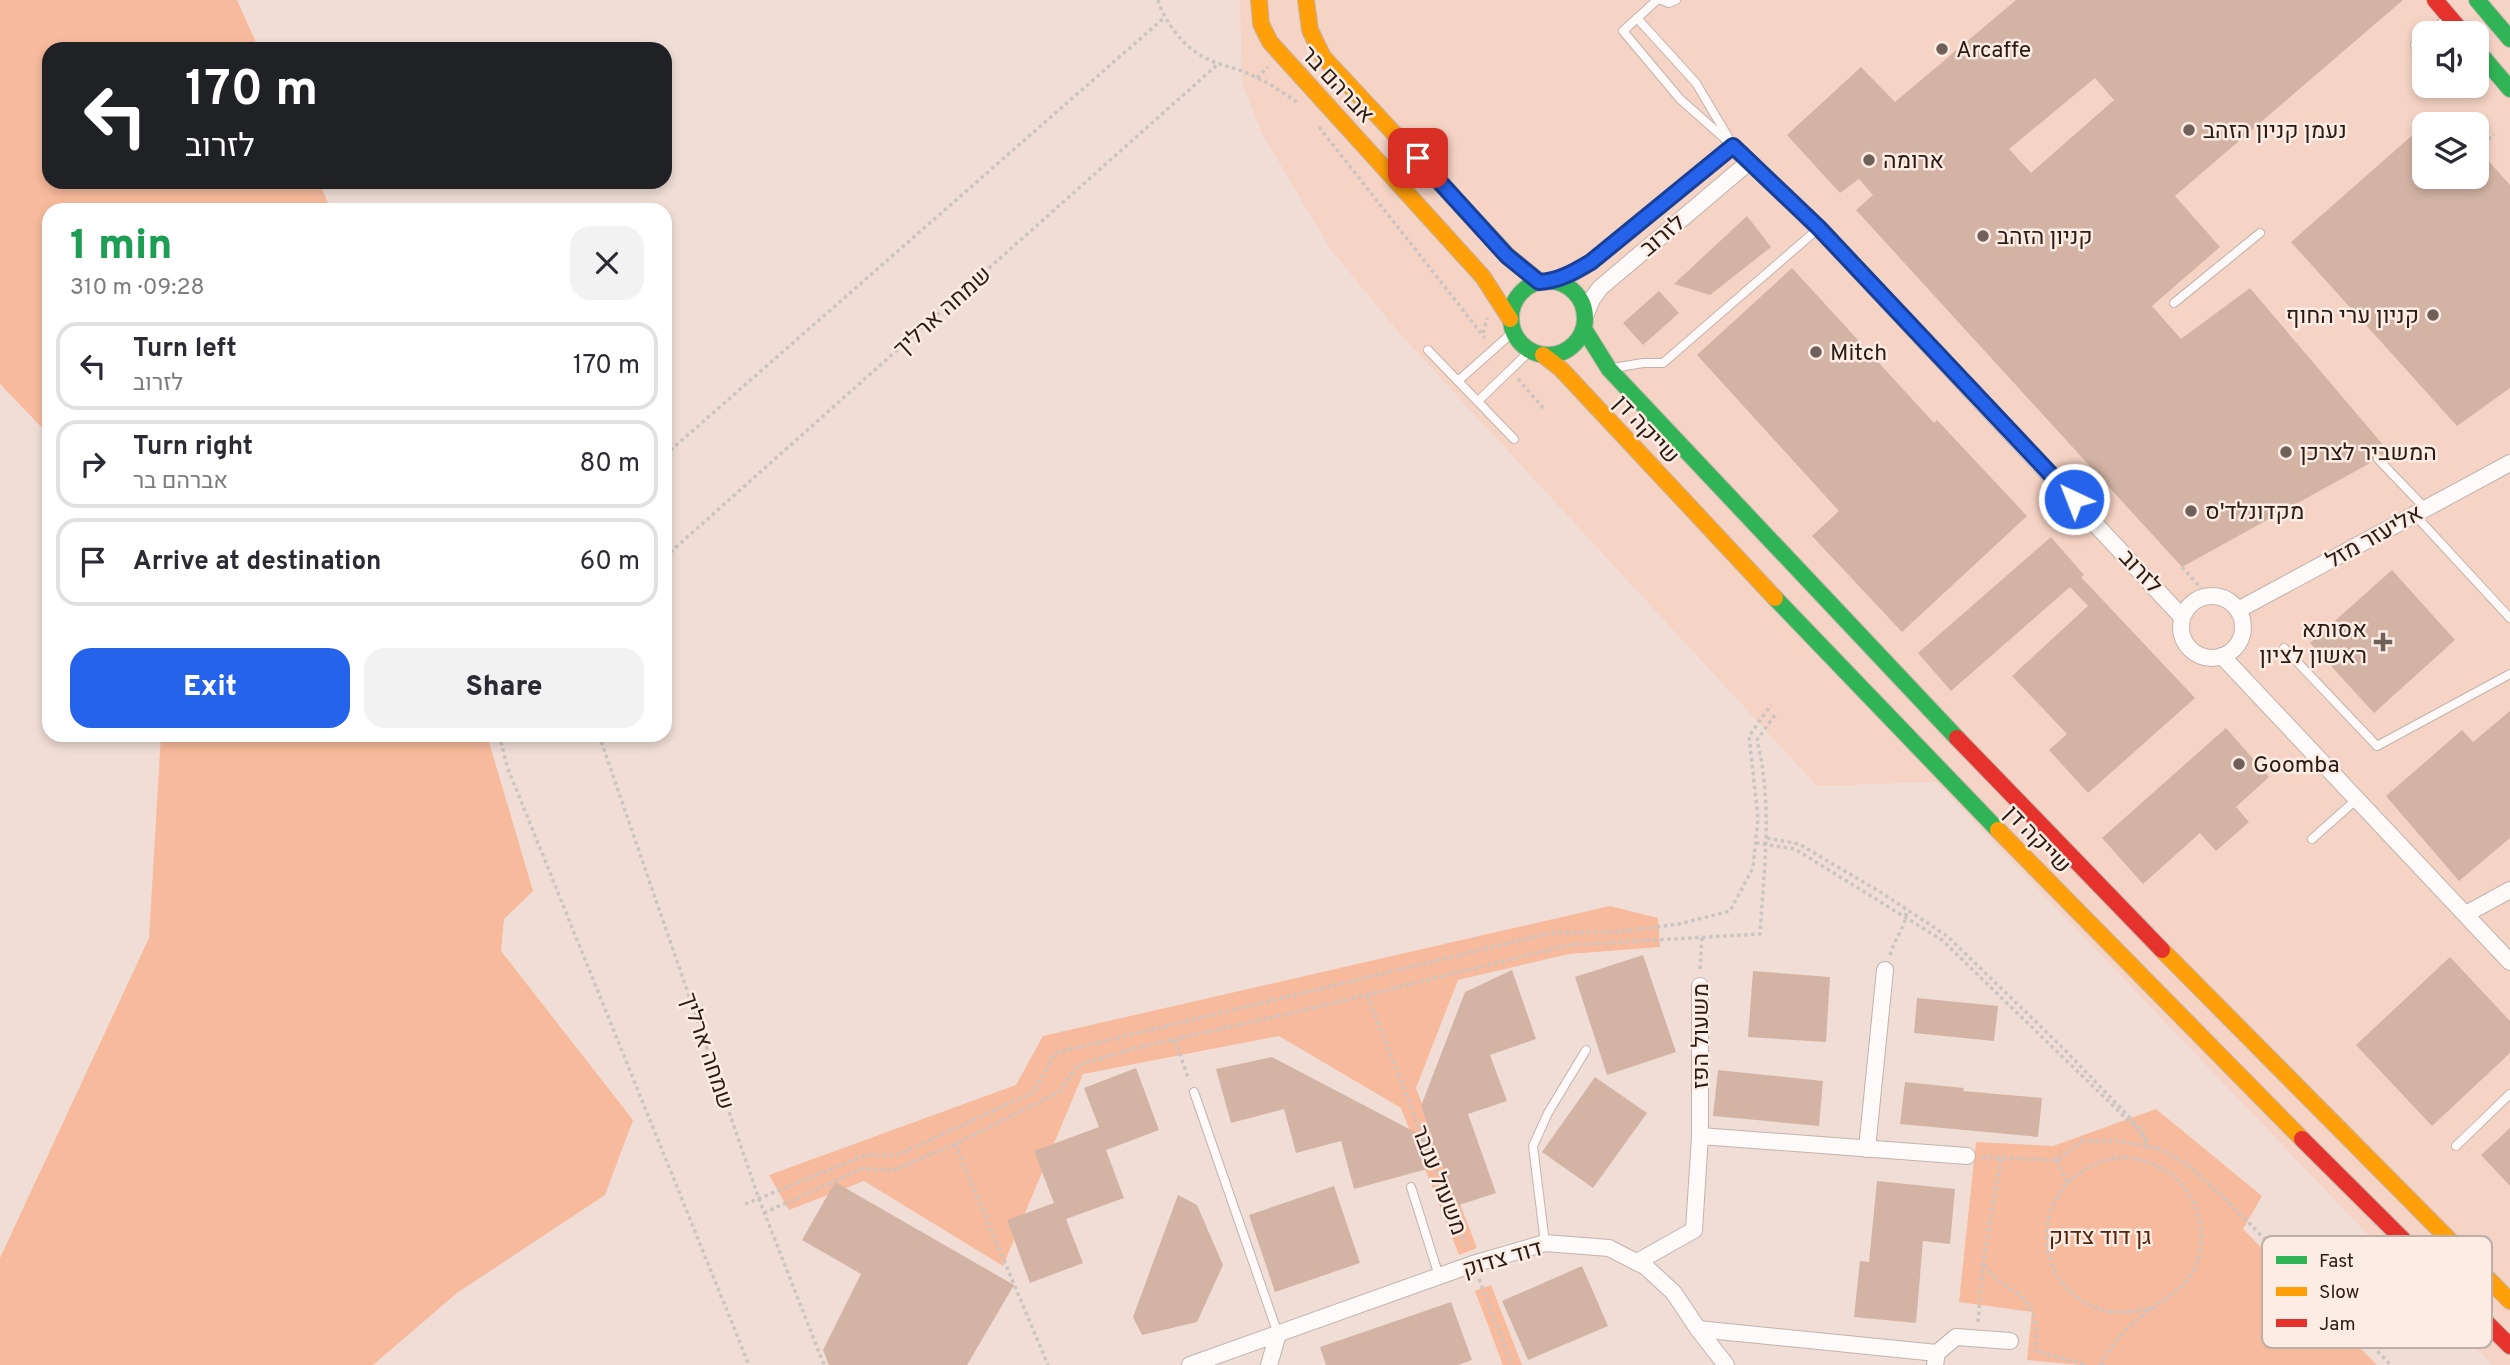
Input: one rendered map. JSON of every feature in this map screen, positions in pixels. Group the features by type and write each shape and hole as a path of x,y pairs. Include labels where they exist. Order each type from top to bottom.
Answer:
{"street":[{"name":"אברהם בר","path":"1259,0 1261,28 1279,56 1301,75 1483,277 1512,326"},
{"name":"אברהם בר","path":"1306,0 1305,14 1312,42 1323,57 1507,256 1546,281"},
{"path":"2435,0 2452,21"},
{"path":"2477,0 2510,39"},
{"path":"2489,64 2510,89"},
{"name":"לזרוב","path":"1546,281 1573,273 1591,262 1733,146 1819,228 2182,617"},
{"name":"לזרוב","path":"1584,323 1592,299 1600,288 1749,162"},
{"path":"1546,281 1565,285 1583,304 1584,323 1578,341 1568,350 1556,355 1536,353 1520,343 1512,326 1512,306 1518,295 1528,286 1546,281"},
{"name":"שייקה דן","path":"1584,323 1609,369 2044,831 2445,1236"},
{"name":"שייקה דן","path":"1536,353 1561,369 1943,775 2220,1058 2399,1236"},
{"name":"אליעזר מזל","path":"2238,610 2510,463"},
{"path":"2208,596 2225,598 2242,617 2242,635 2232,651 2222,656 2203,656 2188,647 2182,636 2182,617 2193,602 2208,596"},
{"path":"2222,656 2510,962"},
{"path":"2466,914 2510,890"},
{"path":"1867,1149 1885,970"},
{"name":"משעול הפז","path":"1637,1262 1694,1230 1700,1136 1700,986"},
{"path":"1700,1136 1967,1156"},
{"name":"דוד צדוק","path":"1190,1365 1473,1264 1545,1242 1609,1248 1646,1267 1674,1293 1726,1365"},
{"name":"שייקה דן","path":"2492,1283 2510,1301"},
{"name":"שייקה דן","path":"2492,1328 2510,1346"},
{"path":"1698,1329 1936,1359 1956,1337 2010,1340"},
{"path":"1269,1365 1278,1334"}],"lane":[{"path":"1676,0 1669,3 1659,0 1623,31 1680,99 1733,146"},
{"path":"2444,21 2449,17"},
{"path":"1637,18 1696,83 1733,146"},
{"path":"1609,369 1643,363 1663,363 1819,228"},
{"path":"2174,303 2260,233"},
{"path":"1458,381 1512,326"},
{"path":"1428,350 1514,439"},
{"path":"1478,401 1536,353"},
{"path":"2378,459 2510,618"},
{"path":"2284,648 2377,746 2510,674"},
{"path":"2312,839 2357,799"},
{"path":"1545,1242 1533,1146 1548,1113 1586,1050"},
{"path":"1194,1092 1278,1334"},
{"path":"2456,1146 2510,1094"},
{"path":"1412,1187 1439,1276"}],"path":[{"path":"1158,0 1166,17 1183,40 1199,55 1257,78 1303,108"},
{"path":"672,449 1166,17"},
{"name":"שמחה ארליך","path":"672,551 1218,64"},
{"path":"1311,118 1483,333"},
{"path":"2489,139 2494,134"},
{"path":"2182,567 2208,596"},
{"path":"745,1204 866,1155 897,1155 1034,1092 1055,1053 1550,933 1616,932 1679,924 1730,911 1753,868 1758,818 1749,736 1771,705"},
{"path":"764,1213 861,1169 894,1170 955,1144 1059,1092 1078,1065 1569,945 1760,934 1768,818 1764,770 1757,740 1777,712"},
{"path":"501,742 513,782 749,1365"},
{"name":"שמחה ארליך","path":"601,742 764,1213 824,1365"},
{"path":"1766,838 1799,844 1947,936 2140,1128 2149,1147"},
{"path":"1755,843 1796,849 1942,940 2137,1129 2149,1147"},
{"path":"1885,970 1894,940 1907,918 1906,909"},
{"name":"משעול הפז","path":"1700,986 1702,937"},
{"name":"משעול ענבר","path":"1367,995 1512,1365"},
{"path":"1175,1040 1194,1092"},
{"path":"1967,1156 2057,1160 2082,1141 2119,1141 2160,1149 2189,1166 2262,1236"},
{"path":"955,1144 1048,1365"},
{"path":"1977,1337 1983,1263 2001,1158"},
{"path":"2101,1365 2108,1348 2152,1308 2174,1295 2182,1286 2190,1276 2200,1253 2201,1227 2195,1203 2180,1182 2160,1166 2136,1158 2111,1158 2087,1167 2067,1182 2052,1203 2046,1229 2048,1255 2059,1279 2077,1297 2100,1309 2126,1313 2152,1308"},
{"path":"2057,1160 2067,1182"},
{"path":"1983,1263 1991,1275 2029,1302 2035,1318 2036,1351 2087,1365"},
{"path":"2374,1348 2391,1365"}],"shaded area":[{"path":"1240,0 2510,0 2510,1365 2492,1365 2476,1348 2492,1348 2492,1236 2369,1236 1936,782 1817,786 1400,334 1331,250 1261,132 1242,83"}],"green space":[{"path":"0,0 237,0 256,42 42,42 42,189 322,189 328,203 42,203 42,428 0,384"},
{"path":"161,742 489,742 533,891 504,919 501,951 633,1120 605,1195 457,1293 373,1365 0,1365 0,1258 149,938"},
{"path":"1610,906 1658,918 1660,947 1569,954 1458,980 1416,1088 1477,1248 1459,1255 1401,1108 1279,1036 1083,1074 1003,1266 864,1181 789,1210 769,1175 1016,1085 1043,1036"},
{"name":"גן דוד צדוק","path":"2156,1109 2262,1196 2243,1229 2262,1248 2262,1348 2360,1348 2377,1365 2080,1365 2027,1360 2032,1312 1959,1302 1976,1142 2053,1146"},
{"path":"1491,1285 1522,1365 1503,1365 1475,1291"}],"building":[{"name":"קניון הזהב","path":"2016,0 2403,0 2175,196 2220,247 2152,306 2181,339 2250,288 2390,453 2384,456 2374,454 2372,462 2182,567 1856,210 1873,195 1859,179 1840,193 1787,135 1861,67 1895,102","holes":["2095,78 2114,100 2031,173 2009,149"]},
{"name":"קניון ערי החוף","path":"2412,136 2412,189 2489,189 2489,162 2510,185 2510,388 2457,426 2291,242"},
{"path":"1747,216 1771,247 1710,295 1674,284"},
{"path":"1792,268 1934,423 1937,420 2027,516 1902,632 1812,536 1839,511 1697,355"},
{"path":"1659,291 1679,313 1643,345 1623,323"},
{"path":"2051,537 2084,575 2081,577 2195,698 2088,793 2049,750 2067,734 2012,676 2088,606 2070,587 1951,691 1918,653"},
{"name":"אסותא ראשון לציון","path":"2392,570 2455,640 2374,713 2310,643"},
{"path":"2510,711 2510,838 2459,881 2386,796 2462,730 2473,742"},
{"path":"2226,728 2269,777 2236,807 2249,822 2216,851 2200,833 2143,884 2102,838"},
{"path":"1643,955 1676,1052 1607,1075 1575,977"},
{"path":"2450,957 2510,1021 2510,1053 2432,1126 2356,1045"},
{"path":"1512,970 1536,1039 1490,1055 1507,1101 1468,1114 1496,1193 1456,1206 1442,1165 1354,1189 1341,1141 1296,1153 1284,1109 1231,1123 1216,1069 1272,1057 1434,1142 1421,1106 1465,992"},
{"path":"1753,971 1830,977 1826,1042 1748,1037"},
{"path":"1917,998 1998,1006 1994,1041 1914,1033"},
{"path":"1136,1068 1159,1130 1106,1150 1124,1198 1066,1219 1083,1263 1030,1283 1007,1220 1054,1203 1034,1151 1099,1127 1084,1088"},
{"path":"1718,1070 1823,1081 1819,1126 1713,1116"},
{"path":"1595,1077 1647,1113 1593,1188 1542,1152"},
{"path":"1905,1082 1964,1088 1963,1091 2042,1098 2038,1137 1900,1124"},
{"path":"2510,1128 2510,1186 2481,1155"},
{"path":"1877,1181 1955,1189 1950,1244 1923,1241 1916,1323 1854,1317 1860,1261 1869,1262"},
{"path":"835,1182 1014,1285 967,1365 829,1365 823,1350 861,1274 802,1240"},
{"path":"1334,1186 1360,1263 1275,1292 1249,1215"},
{"path":"1178,1195 1197,1205 1223,1265 1197,1322 1142,1335 1133,1317"},
{"path":"1582,1266 1608,1326 1528,1360 1502,1301"},
{"path":"1451,1302 1472,1360 1458,1365 1326,1365 1320,1347"}],"traffic: fast":[{"path":"2477,0 2510,39"},
{"path":"2489,64 2510,89"},
{"path":"1548,281 1569,287 1579,297 1585,318 1579,339 1569,349 1548,355 1527,349 1517,339 1511,318 1517,297 1527,287 1548,281"},
{"path":"1584,329 1609,369 1957,738"},
{"path":"1775,598 1998,830"}],"traffic: slow":[{"path":"1259,0 1261,24 1270,42 1483,277 1510,319"},
{"path":"1306,0 1310,30 1323,57 1507,255 1540,282"},
{"path":"1543,355 1561,369 1775,598"},
{"path":"1998,830 2302,1139"},
{"path":"2162,950 2446,1236"},
{"path":"2492,1283 2510,1301"}],"traffic: jam":[{"path":"2435,0 2453,21"},
{"path":"1957,738 2162,950"},
{"path":"2302,1139 2399,1236"},
{"path":"2492,1328 2510,1346"}],"place":[{"name":"Arcaffe","path":"1942,49"},
{"name":"נעמן קניון הזהב","path":"2189,130"},
{"name":"ארומה","path":"1869,160"},
{"name":"קניון הזהב","path":"1983,236"},
{"name":"קניון ערי החוף","path":"2433,315"},
{"name":"Mitch","path":"1816,352"},
{"name":"המשביר לצרכן","path":"2286,452"},
{"name":"מקדונלד'ס","path":"2191,511"},
{"name":"אסותא ראשון לציון","path":"2383,642"},
{"name":"Goomba","path":"2239,764"}],"route":[{"path":"1418,158 1507,256 1539,282 1552,281 1591,262 1733,146 1819,228 2074,499"}]}
